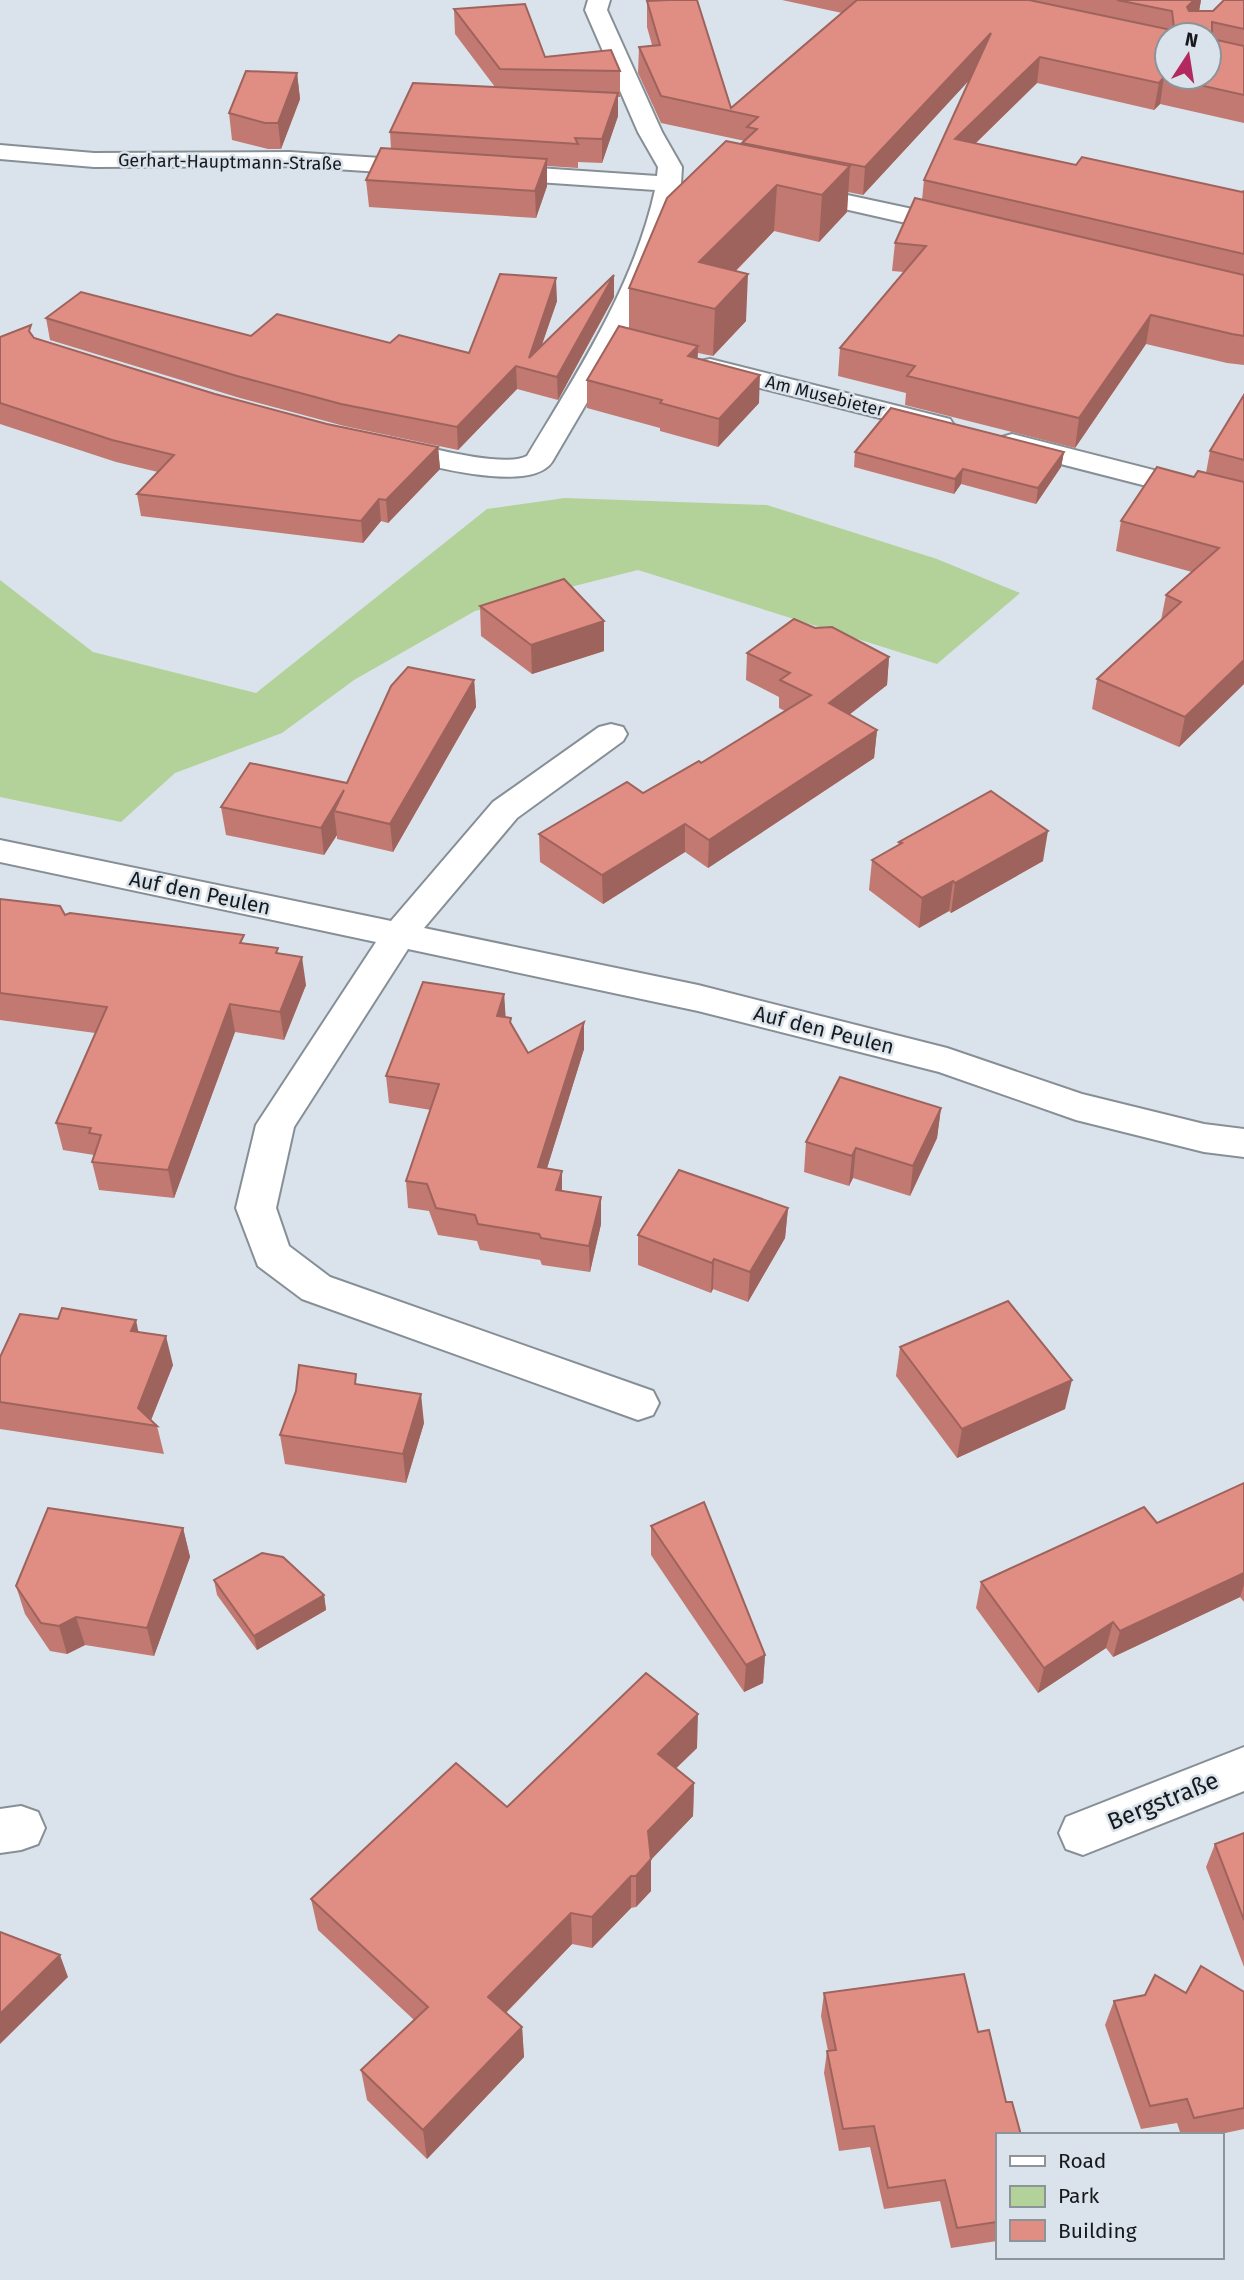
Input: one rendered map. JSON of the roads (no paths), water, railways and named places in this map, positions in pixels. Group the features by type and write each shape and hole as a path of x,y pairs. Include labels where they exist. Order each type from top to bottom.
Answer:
{"street":[{"path":"366,442 496,469 524,468 538,462 624,344 678,174 650,132 596,10 599,0"},
{"name":"Gerhart-Hauptmann-Straße","path":"0,152 94,160 290,159 459,170 678,174"},
{"path":"771,185 986,233"},
{"name":"Am Musebieter","path":"691,362 1244,502"},
{"path":"611,734 505,810 400,935 275,1125 256,1208 272,1255 316,1288 638,1403"},
{"name":"Auf den Peulen","path":"0,851 724,1004 947,1061 1076,1106 1204,1139 1244,1143"},
{"name":"Bergstraße","path":"1083,1833 1244,1769"}]}
